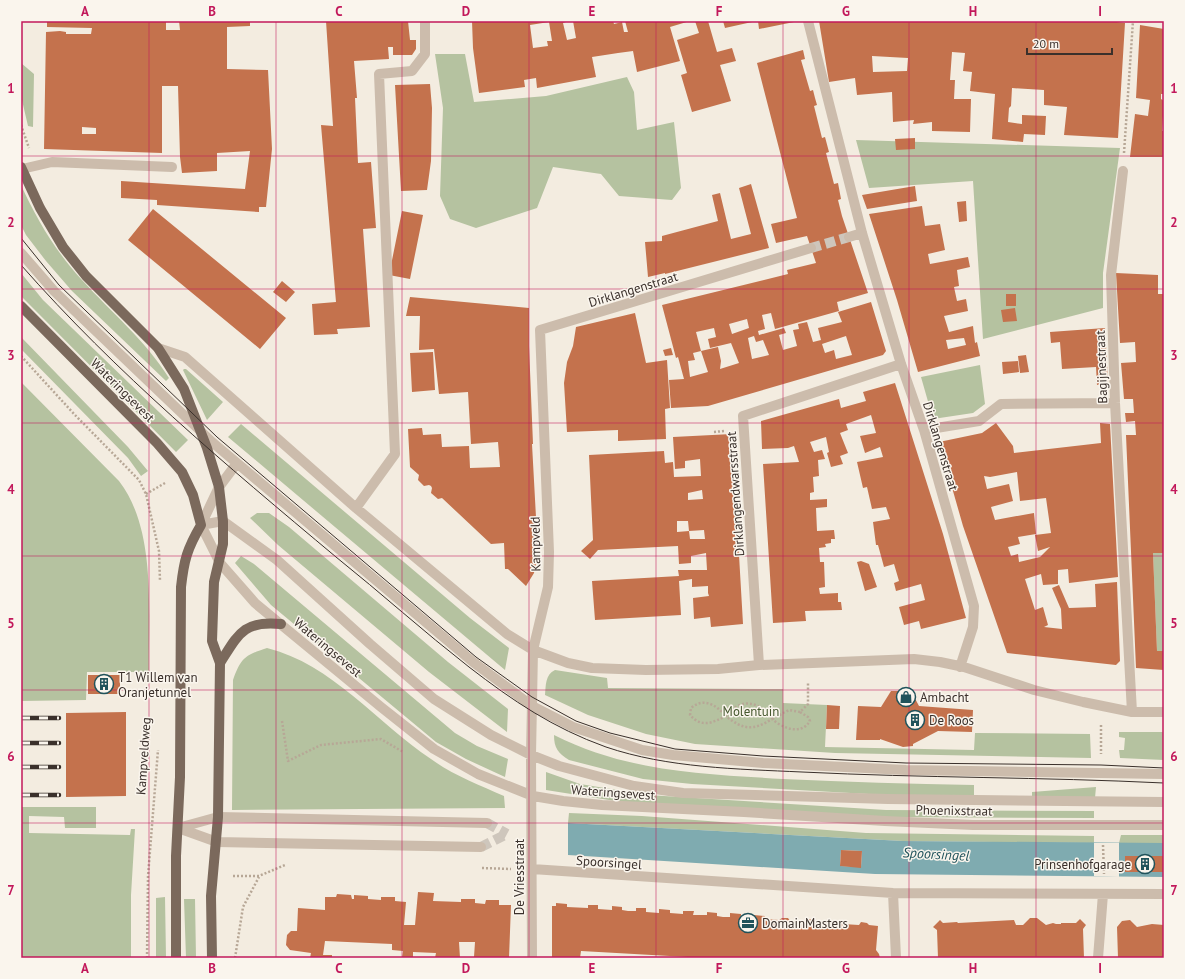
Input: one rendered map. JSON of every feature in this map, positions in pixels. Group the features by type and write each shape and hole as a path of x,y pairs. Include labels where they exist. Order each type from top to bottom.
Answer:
{"main road":[{"name":"Wateringsevest","path":"21,168 40,208 64,247 86,276 158,348 184,389 201,432 218,487 223,521"},
{"name":"Wateringsevest","path":"21,306 157,443 182,472 193,495 201,525"},
{"path":"212,958 212,876 217,842 218,817 220,663 212,641 214,582 220,563 223,544 223,521"},
{"path":"176,958 176,856 180,778 182,587 184,559 191,541 201,525"},
{"path":"220,663 240,633 246,628 264,622 280,624"}],"street":[{"path":"356,508 395,454 379,74 412,71 425,54 425,21"},
{"name":"Dirklangenstraat","path":"808,21 862,233 924,430 974,606 973,627 960,667"},
{"path":"21,168 35,167 52,162 172,167"},
{"name":"Bagijnestraat","path":"1123,171 1111,275 1115,403 1132,712"},
{"path":"849,237 862,233"},
{"name":"Dirklangenstraat","path":"578,319 811,248"},
{"name":"Wateringsevest","path":"21,253 54,291 201,432 468,658 532,706 574,727 642,750 673,755 763,763 906,770 1164,774"},
{"name":"Kampveld","path":"533,796 531,755 533,650 548,586 540,330 578,319"},
{"name":"Wateringsevest","path":"158,348 185,357 218,384 244,409 356,508 507,634 533,650 568,663 592,668 646,670 710,669 759,665"},
{"name":"Dirklangendwarsstraat","path":"759,665 743,416 902,364"},
{"path":"924,430 979,421 1001,404 1115,403"},
{"path":"201,525 218,487 238,463"},
{"path":"201,525 223,521"},
{"name":"Wateringsevest","path":"223,521 277,560 370,644 434,699 491,735 531,755 559,766 657,790 744,795"},
{"name":"Wateringsevest","path":"201,525 220,563 255,603 434,749 478,774 533,796 563,801 602,805 744,812"},
{"path":"759,665 914,660 940,662 1034,690 1132,712 1164,712"},
{"name":"Phoenixstraat","path":"744,795 888,799 1164,802"},
{"name":"De Vriesstraat","path":"532,958 533,796"},
{"name":"Phoenixstraat","path":"744,812 817,818 973,825 1164,825"},
{"path":"178,828 218,817 487,823"},
{"path":"178,828 217,842 481,847"},
{"name":"Spoorsingel","path":"532,869 893,892 1164,894"},
{"path":"893,892 896,958"},
{"path":"1098,958 1103,894"}],"path":[{"path":"1123,171 1133,21"},
{"path":"21,125 35,167"},
{"path":"21,356 75,416 138,480 146,494 160,551 160,587"},
{"path":"800,712 790,710 772,719 751,729 742,726 726,716 712,704 696,703 691,708 690,715 695,721 702,724 714,722 726,716 735,707 750,703 760,706 772,719 783,728 790,730 802,727 810,721 808,717 800,712"},
{"path":"800,712 808,704"},
{"path":"282,721 288,761 321,745 381,739 406,754"},
{"name":"Kampveldweg","path":"147,958 148,876 158,746"},
{"path":"1103,843 1104,877"},
{"path":"235,958 243,907 259,876 284,865 291,865"}],"green space":[{"path":"435,54 465,54 474,102 546,96 627,77 634,92 637,130 674,122 681,188 672,200 619,196 601,174 553,167 537,208 476,228 450,219 440,196 443,108"},
{"path":"21,63 34,74 33,127 28,126 21,96"},
{"path":"856,140 1120,148 1103,273 1103,308 983,339 973,181 869,188"},
{"path":"21,185 40,223 55,247 82,280 150,351 169,378 166,381 72,291 26,235 21,225"},
{"path":"21,273 43,300 188,440 176,452 21,296"},
{"path":"21,337 128,447 148,471 141,476 128,458 21,349"},
{"path":"980,365 985,404 973,413 933,419 921,377"},
{"path":"186,369 223,402 207,420 183,370"},
{"path":"21,382 119,481 131,501 140,523 145,547 149,599 149,672 87,672 86,700 21,701"},
{"path":"241,424 470,618 509,648 505,670 228,437"},
{"path":"257,513 269,513 289,527 448,662 508,709 507,732 429,672 278,545 250,518"},
{"path":"1153,553 1164,553 1164,651 1157,651"},
{"path":"241,556 254,564 455,733 477,746 508,759 505,777 466,759 436,742 271,605 235,563"},
{"path":"267,648 290,656 312,667 333,681 411,745 439,765 504,796 505,808 232,810 233,680 241,662 245,658"},
{"name":"Molentuin","path":"555,670 607,678 608,688 783,689 783,703 827,705 825,747 974,750 975,733 1090,734 1091,758 835,753 695,744 646,734 588,715 545,695 548,677"},
{"path":"1119,732 1164,732 1164,760 1120,758 1119,750 1124,750 1125,738 1119,737"},
{"path":"554,735 609,757 666,769 695,773 783,779 974,785 974,797 886,795 692,784 643,779 569,760 557,750"},
{"path":"546,772 580,784 648,795 886,810 1094,811 1094,818 886,817 628,803 546,790"},
{"path":"1096,787 1095,798 1032,796 1032,792"},
{"path":"21,807 96,807 96,828 65,828 64,817 29,816 29,833 130,835 131,829 135,829 131,895 131,958 21,958"},
{"path":"569,813 642,816 866,833 1094,836 1094,843 903,841 568,823"},
{"path":"1121,835 1164,835 1164,843 1119,843"},
{"path":"165,897 166,958 156,958 156,898"},
{"path":"184,899 195,899 196,958 186,958"}],"water":[{"path":"568,823 903,841 1164,843 1164,856 1126,856 1125,872 1164,872 1164,877 875,874 568,855","holes":["841,850 862,851 861,867 840,866"]}],"pier":[{"path":"1094,843 1119,843 1119,877 1094,876"}],"building":[{"path":"47,21 166,21 166,30 180,30 179,21 250,21 250,26 227,27 227,69 268,70 272,149 266,207 259,207 259,212 157,205 157,200 121,198 121,181 245,189 250,151 217,153 217,171 182,173 180,157 178,86 162,86 162,153 44,149 46,32 60,31 66,32 66,34 91,34 92,28 47,27","holes":["82,127 96,128 96,134 82,134"]},
{"path":"326,21 408,21 410,40 416,40 416,49 412,55 393,55 393,47 388,47 389,59 354,61 357,98 355,98 358,163 371,162 376,228 363,229 370,327 337,329 338,334 314,335 312,304 336,302 321,125 333,126"},
{"path":"472,21 569,21 563,23 567,40 576,38 573,21 613,21 614,24 622,22 624,32 628,32 625,21 690,21 670,27 680,61 637,72 633,51 592,57 596,77 537,88 536,78 524,80 525,87 479,93 473,48","holes":["549,22 552,41 547,41 548,46 533,48 530,25"]},
{"path":"695,21 708,21 717,52 732,48 736,61 720,65 731,101 692,112 681,75 687,73 677,40 699,33"},
{"path":"723,21 751,21 752,22 725,28"},
{"path":"758,21 794,21 794,22 759,29"},
{"path":"819,21 1108,21 1125,23 1118,138 1064,135 1067,107 1044,105 1044,90 1012,88 1008,122 1022,124 1022,115 1046,116 1045,135 1024,134 1023,142 992,139 995,94 970,91 972,72 963,71 965,53 952,52 950,80 955,80 954,99 971,99 970,132 932,131 932,122 913,124 914,120 893,122 892,92 857,95 855,78 829,82","holes":["872,56 908,58 907,71 873,72"]},
{"path":"1140,25 1164,29 1164,94 1161,94 1161,99 1164,101 1162,131 1164,131 1164,157 1130,157 1135,114 1148,116 1150,100 1136,98"},
{"path":"803,50 805,59 801,60 810,91 813,90 817,105 814,106 822,138 825,137 829,152 826,153 834,184 838,183 841,199 838,200 842,216 868,293 837,302 839,311 775,329 771,313 762,315 765,329 758,331 759,335 784,328 786,333 779,335 783,350 797,346 793,330 799,329 798,324 807,322 813,342 821,340 818,328 842,322 838,312 871,302 886,351 883,355 708,406 671,408 669,380 684,379 678,357 676,358 662,305 788,274 787,270 816,263 807,236 776,243 771,224 797,218 757,63","holes":["747,319 749,328 732,334 729,324","714,328 716,337 708,339 710,348 731,343 739,363 720,369 721,361 718,347 701,351 696,332","754,336 756,342 763,340 769,355 752,359 748,338","846,336 852,355 836,359 834,350 825,353 822,344","701,351 708,372 690,377 688,361 695,360 693,353"]},
{"path":"430,84 432,108 431,161 427,190 401,191 395,85"},
{"path":"915,138 915,149 896,150 895,139"},
{"path":"751,184 769,248 648,277 645,242 662,241 662,236 718,221 712,195 720,193 731,239 751,234 739,188"},
{"path":"915,186 917,201 867,209 862,195"},
{"path":"966,201 967,221 959,222 957,202"},
{"path":"922,206 925,226 940,224 945,250 928,254 930,264 968,257 970,267 957,270 959,286 954,287 957,301 966,299 968,311 944,316 949,332 973,326 975,343 977,342 980,356 918,372 897,300 869,214","holes":["964,338 966,345 948,349 946,340"]},
{"path":"153,209 286,318 260,349 128,240"},
{"path":"402,211 423,215 410,279 389,275"},
{"path":"1116,273 1158,275 1158,294 1164,294 1164,553 1153,553 1157,651 1164,651 1164,670 1136,668 1126,435 1136,435 1135,421 1126,422 1125,413 1134,413 1133,399 1124,399 1121,363 1136,362 1135,342 1120,343"},
{"path":"282,281 295,292 286,302 273,292"},
{"path":"1006,294 1016,294 1016,306 1006,306"},
{"path":"410,297 529,308 532,444 538,554 534,573 526,586 508,569 505,569 504,543 491,544 442,498 438,499 431,493 431,486 424,486 418,480 419,475 410,467 408,429 422,428 423,435 441,434 442,447 469,446 470,468 500,467 498,442 471,444 468,392 439,394 434,349 419,350 420,316 406,316"},
{"path":"1015,308 1017,321 1003,322 1001,310"},
{"path":"635,313 646,363 667,360 670,408 665,409 666,439 618,441 618,430 567,432 564,383 567,362 573,346 576,327"},
{"path":"1105,328 1108,382 1097,385 1096,367 1062,369 1060,342 1051,343 1050,332"},
{"path":"671,348 673,355 665,356 663,350"},
{"path":"433,352 435,390 412,392 410,353"},
{"path":"1026,355 1029,372 1020,373 1018,356"},
{"path":"1018,361 1019,372 1003,374 1002,362"},
{"path":"895,383 943,534 966,618 921,629 919,621 904,625 899,607 925,600 921,584 896,591 894,583 899,581 894,564 884,567 878,545 876,545 873,522 890,519 886,507 872,509 867,487 863,488 857,462 883,457 880,447 865,453 860,436 876,433 871,415 846,424 848,430 840,433 848,453 840,456 843,464 831,467 827,453 829,452 826,437 810,442 814,452 822,450 825,459 818,460 819,476 813,477 814,492 810,493 810,500 827,499 827,507 816,508 817,531 834,530 835,539 831,539 831,543 825,544 826,547 819,548 820,562 824,562 825,587 819,588 820,594 838,593 838,602 841,602 842,610 805,611 806,621 773,623 763,464 799,462 794,446 788,448 762,449 761,421 839,399 841,408 866,401 863,392"},
{"path":"996,423 1013,446 1014,453 1101,443 1100,423 1110,424 1118,577 1069,583 1068,569 1058,570 1058,584 1043,585 1041,574 1025,579 1035,610 1043,607 1048,625 1044,627 1062,629 1061,609 1052,588 1059,585 1069,608 1096,607 1095,584 1117,582 1120,661 1116,665 1007,653 963,526 939,442 982,433","holes":["1017,472 1020,501 1046,498 1051,533 1035,535 1038,551 1050,547 1040,557 1019,562 1018,554 1011,556 1008,547 1020,544 1018,537 1036,534 1034,513 995,520 991,507 1013,501 1009,484 987,489 984,476 990,477"]},
{"path":"732,434 743,624 711,627 710,617 694,619 693,598 709,596 708,586 692,587 692,579 679,581 681,615 595,620 592,581 679,576 678,570 707,570 706,553 691,556 691,563 679,564 678,546 598,550 590,559 581,551 593,540 589,455 664,451 665,463 673,462 674,477 701,476 700,459 685,461 685,468 675,469 673,437","holes":["702,490 703,499 688,500 688,493","677,521 688,521 689,531 677,532","704,530 705,539 690,539 689,531"]},
{"path":"861,561 869,564 877,587 865,591 857,562"},
{"name":"T1 Willem van Oranjetunnel","path":"88,675 120,675 120,694 88,694"},
{"name":"De Roos","path":"891,691 911,691 919,706 973,710 972,732 938,731 913,744 913,746 903,747 880,739 856,740 858,706 881,707"},
{"path":"827,705 840,706 839,729 826,729"},
{"path":"126,712 126,796 66,797 66,713"},
{"path":"841,850 862,851 861,868 840,866"},
{"name":"Prinsenhofgarage","path":"1125,856 1164,856 1164,872 1125,872"},
{"path":"418,892 434,893 433,901 461,902 461,899 475,899 475,903 485,904 486,900 499,900 499,905 511,905 509,958 474,957 475,942 459,942 460,958 435,958 436,953 413,952 413,958 402,958 403,951 392,950 392,944 325,941 323,955 332,955 332,958 310,958 311,953 290,950 286,945 287,935 291,931 297,931 298,908 325,910 325,897 336,897 337,894 351,895 352,899 354,899 354,895 368,896 368,899 381,900 381,897 395,897 395,901 406,902 404,925 415,925"},
{"path":"556,903 567,904 567,907 588,908 588,905 598,905 598,909 612,910 612,906 622,907 622,910 628,911 636,911 636,908 646,908 646,912 659,913 659,909 670,910 670,913 683,914 683,911 694,911 693,915 707,915 707,912 717,913 717,916 730,917 730,913 741,914 741,917 754,918 754,915 765,916 764,919 779,920 782,918 788,918 790,921 806,922 808,919 815,920 817,922 832,923 835,921 841,921 843,924 859,925 861,922 867,923 869,925 878,926 876,950 880,958 705,958 581,951 580,958 552,958 552,906 556,906"},
{"path":"1030,918 1037,918 1046,925 1053,923 1076,923 1080,919 1086,925 1083,929 1084,958 938,958 937,930 933,927 940,920 943,923 958,923 1014,920 1016,925 1023,925"},
{"path":"1130,920 1137,927 1152,924 1164,925 1164,958 1118,958 1117,927 1122,921"}],"tunnel":[{"path":"811,248 849,237"},
{"path":"487,823 507,834"},
{"path":"481,847 507,834"}],"tram line":[{"path":"21,238 59,285 217,437 476,657 532,697 576,721 610,733 675,749 763,756 906,763 1101,765 1164,768"},
{"path":"21,265 57,305 133,381 254,488 469,667 534,713 587,740 630,754 654,759 703,766 753,770 1164,783"}],"railway":[{"path":"21,718 59,718"},
{"path":"21,743 59,743"},
{"path":"21,767 59,767"},
{"path":"21,795 59,795"}],"place":[{"name":"T1 Willem van Oranjetunnel","path":"104,684"},
{"name":"Ambacht","path":"906,697"},
{"name":"De Roos","path":"915,720"},
{"name":"Prinsenhofgarage","path":"1145,864"},
{"name":"DomainMasters","path":"748,923"}]}
